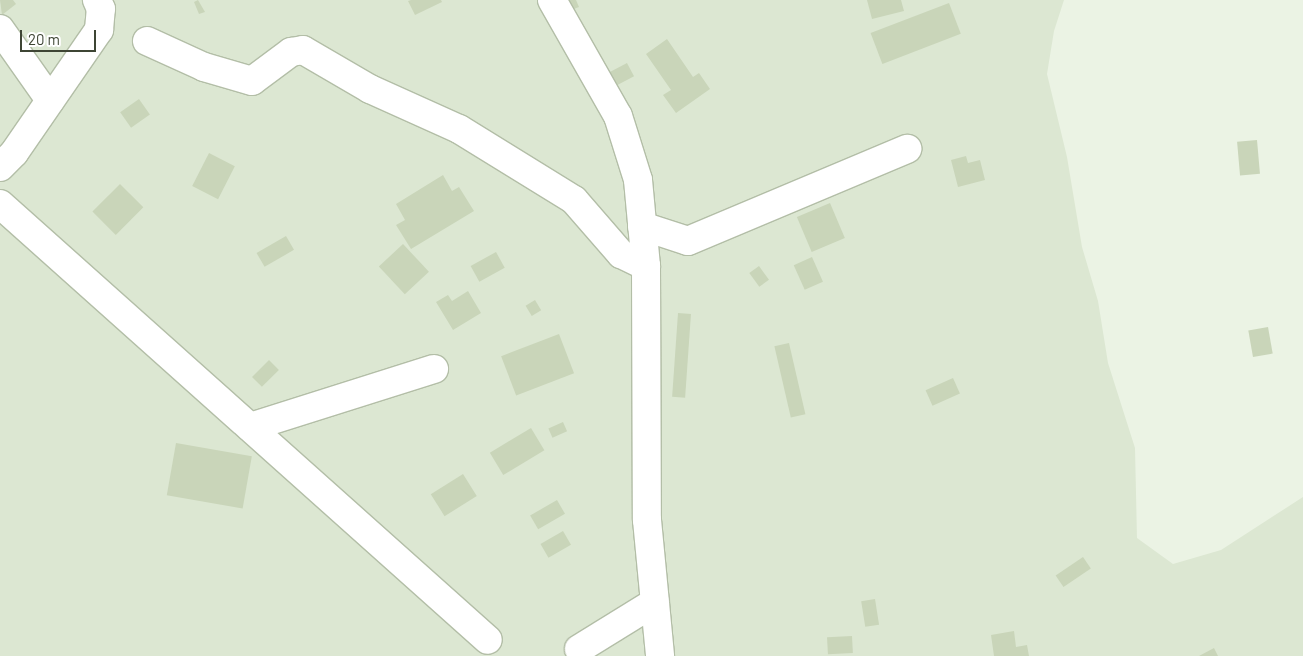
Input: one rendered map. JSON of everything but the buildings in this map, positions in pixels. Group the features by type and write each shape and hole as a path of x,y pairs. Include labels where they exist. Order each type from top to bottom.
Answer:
{"street":[{"path":"0,168 14,153 100,30 101,9 97,0"},
{"path":"552,0 618,116 638,180 646,266 647,520 660,656"},
{"path":"0,29 50,100"},
{"path":"148,41 204,67 252,81 291,52 304,50 370,90 459,129 574,200 621,254 646,266"},
{"path":"646,266 688,241 907,149"},
{"path":"0,204 488,640"},
{"path":"642,226 688,241"},
{"path":"250,426 434,369"},
{"path":"579,649 655,602"}],"shaded area":[{"path":"0,0 1064,0 1054,31 1047,74 1067,157 1082,247 1098,301 1108,363 1135,448 1137,538 1173,564 1221,550 1303,497 1303,656 0,656"}]}
